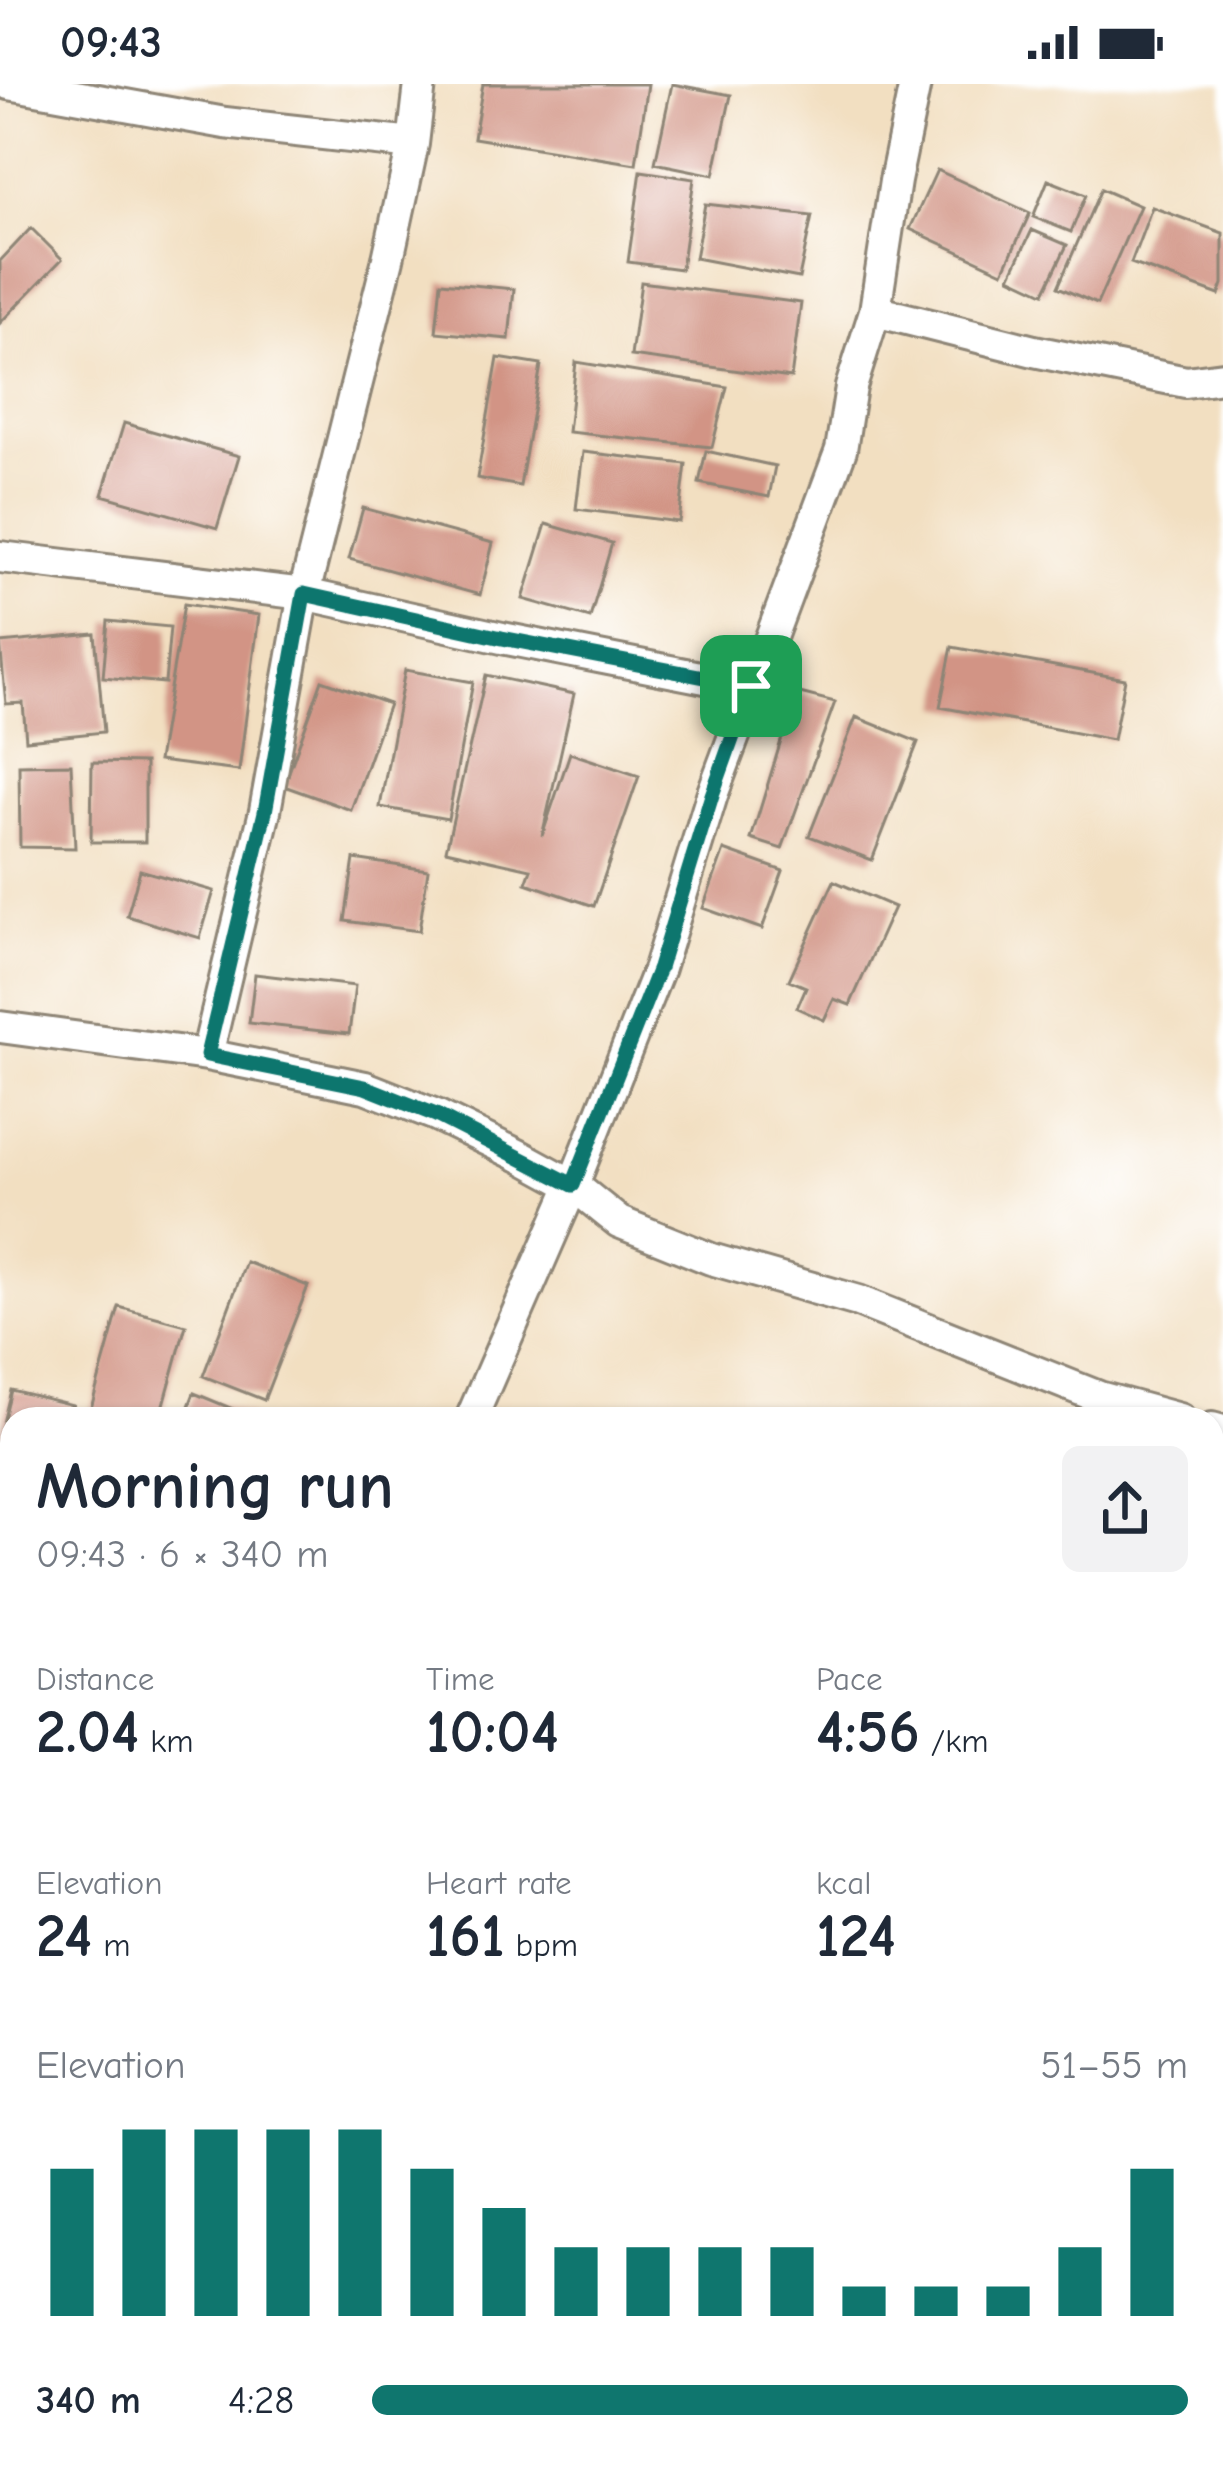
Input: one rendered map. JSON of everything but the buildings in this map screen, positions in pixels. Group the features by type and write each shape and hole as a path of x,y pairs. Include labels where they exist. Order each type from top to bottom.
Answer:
{"street":[{"path":"9,84 225,123 412,144"},
{"path":"207,1055 265,812 304,594 388,260 420,84"},
{"path":"476,1407 573,1185 659,968 712,795 841,450 851,387 874,311 915,84"},
{"path":"874,311 1186,382 1223,377"},
{"path":"0,557 304,594 751,686"},
{"path":"0,1027 207,1055 365,1087 436,1115 573,1185 619,1222 711,1259 858,1301 1136,1407"}],"route":[{"path":"304,594 751,686 659,968 573,1185 436,1115 365,1087 207,1055 265,812 304,594"}]}
